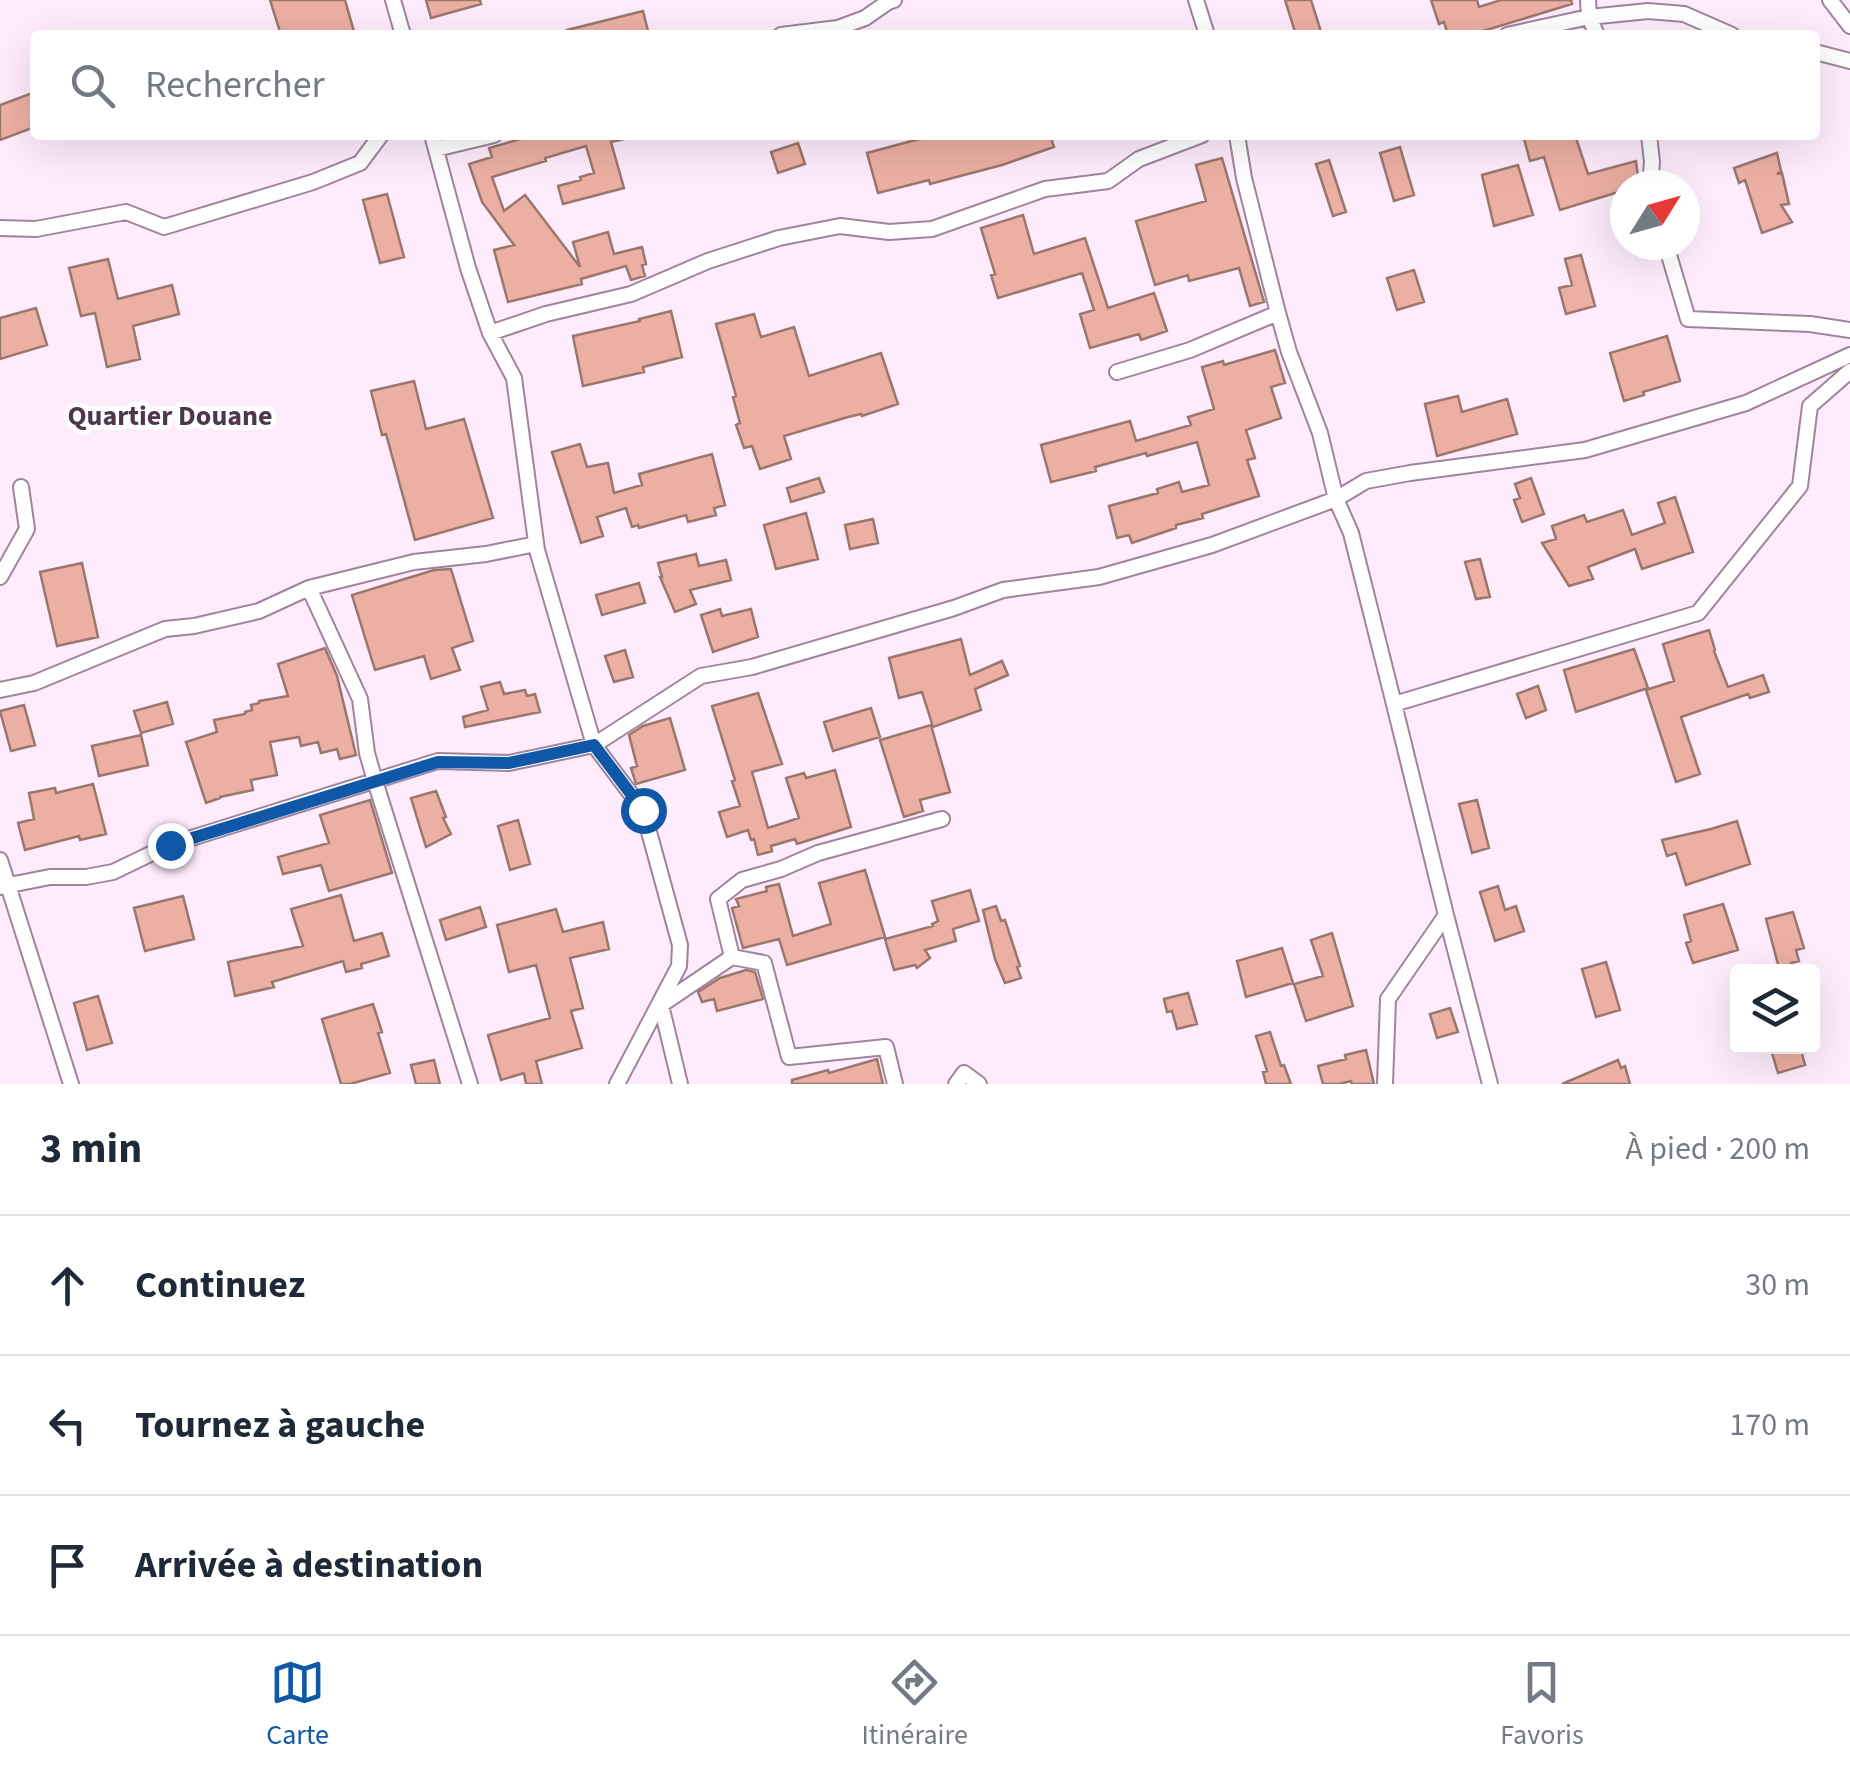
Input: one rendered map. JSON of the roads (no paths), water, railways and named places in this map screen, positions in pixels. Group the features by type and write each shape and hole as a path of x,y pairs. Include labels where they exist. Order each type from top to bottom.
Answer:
{"street":[{"path":"393,0 402,30"},
{"path":"822,30 865,18 894,0"},
{"path":"1196,0 1205,30"},
{"path":"1588,0 1588,17 1594,30"},
{"path":"1830,0 1850,26"},
{"path":"1530,30 1588,17 1648,11 1684,14 1721,30"},
{"path":"1820,53 1850,62"},
{"path":"0,228 36,229 126,212 164,227 313,182 360,163 377,140"},
{"path":"490,333 546,314 631,294 708,261 780,238 840,226 890,232 932,229 1045,188 1108,182 1139,159 1189,140"},
{"path":"1239,140 1244,178 1289,352 1320,433 1336,500 1351,533 1490,1084"},
{"path":"1650,140 1651,170"},
{"path":"434,142 490,333 514,378 536,544 594,745 643,810 680,945 679,966 617,1084"},
{"path":"1670,260 1688,319 1810,324 1850,330"},
{"path":"1117,372 1190,350 1278,313"},
{"path":"4,886 50,877 113,872 170,845 438,762 509,763 594,745 701,676 752,667 1003,590 1099,577 1212,545 1336,500 1366,481 1585,450 1746,403 1850,355"},
{"path":"1394,704 1698,613 1800,486 1810,406 1850,371"},
{"path":"0,577 27,529 21,487"},
{"path":"0,690 51,677 165,630 259,611 309,588 414,562 536,544"},
{"path":"309,588 360,699 367,753 470,1084"},
{"path":"732,957 718,899 742,880 818,853 942,819"},
{"path":"0,860 4,886 72,1084"},
{"path":"1385,1084 1388,999 1446,915"},
{"path":"661,1005 732,957 764,964 789,1058 886,1046 896,1084"},
{"path":"661,1005 680,1084"},
{"path":"956,1084 964,1072 979,1084"}],"district":[{"name":"Quartier Douane","path":"170,415"}]}
